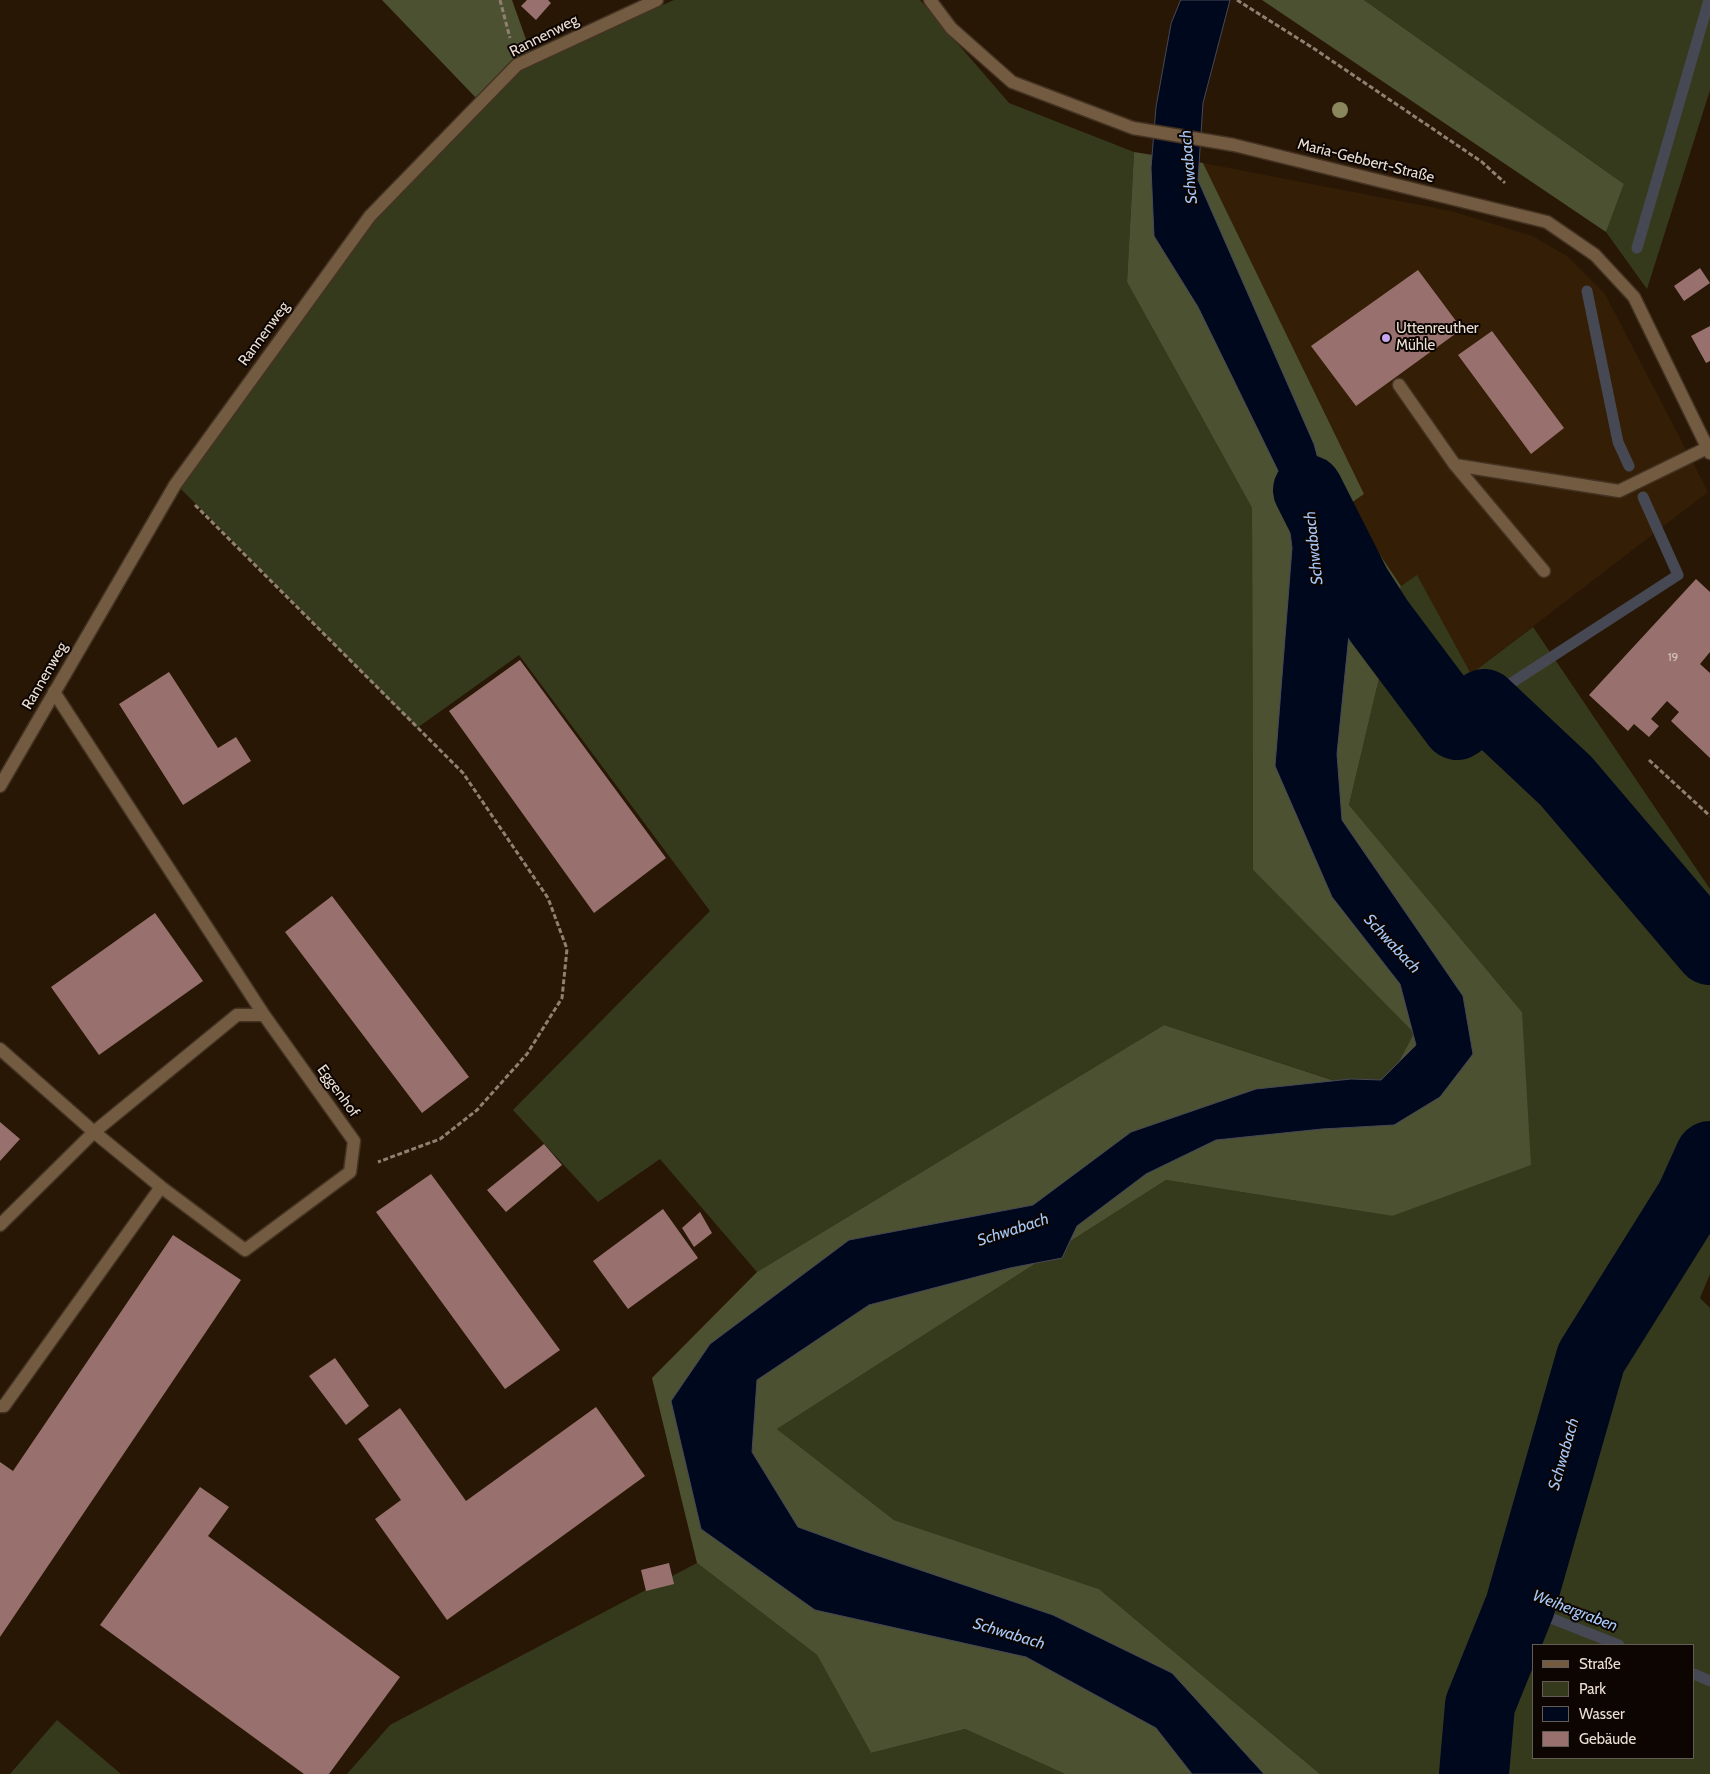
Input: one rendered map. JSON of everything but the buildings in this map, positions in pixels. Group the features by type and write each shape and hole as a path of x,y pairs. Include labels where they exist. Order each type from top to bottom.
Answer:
{"street":[{"name":"Rannenweg","path":"0,786 175,485 370,216 518,65 657,0"},
{"name":"Maria-Gebbert-Straße","path":"930,0 951,28 1012,82 1133,128 1234,145 1547,222 1595,255 1634,297 1709,451"},
{"path":"1399,385 1455,465 1544,571"},
{"path":"1455,465 1619,492 1709,451"},
{"name":"Eggenhof","path":"54,692 264,1016 354,1141 350,1172"},
{"path":"0,1225 94,1132 237,1015 264,1016"},
{"path":"0,1049 94,1132 245,1250 350,1172"},
{"path":"0,1406 4,1406 162,1187"}],"path":[{"path":"500,0 518,65"},
{"path":"1237,0 1313,48 1482,162 1511,189"},
{"path":"175,485 463,773 548,898 567,949 562,998 527,1054 477,1110 440,1139 350,1172"},
{"path":"1649,760 1710,816"}],"shaded area":[{"path":"1203,163 1451,211 1532,236 1567,256 1605,294 1708,492 1471,674 1417,576 1401,586 1347,506 1364,494"}],"green space":[{"path":"382,0 512,0 534,62 478,100"},
{"path":"674,0 920,0 1009,103 1134,152 1127,282 1252,508 1253,870 1414,1033 1382,1096 1164,1025 757,1272 660,1159 598,1202 513,1110 710,911 519,655 417,728 177,485 375,221 478,100 534,62"},
{"path":"1262,0 1364,0 1624,184 1606,232"},
{"path":"1364,0 1710,0 1710,90 1647,289 1606,232 1624,184"},
{"path":"1134,152 1203,163 1364,494 1347,506 1401,586 1349,805 1522,1012 1531,1165 1392,1216 1166,1180 777,1429 894,1520 1099,1589 1320,1774 1065,1774 965,1729 871,1753 817,1655 697,1563 652,1378 757,1272 1164,1025 1381,1096 1414,1033 1253,870 1252,508 1127,282"},
{"path":"1417,575 1471,674 1533,627 1710,889 1710,1274 1700,1298 1710,1308 1710,1774 1320,1774 1099,1589 894,1520 777,1429 1166,1180 1392,1216 1522,1012 1349,805 1401,586"},
{"path":"697,1563 817,1655 871,1753 965,1729 1065,1774 347,1774 390,1725"},
{"path":"57,1720 121,1774 10,1774"}],"water":[{"path":"1181,0 1230,0 1203,103 1198,180 1314,444 1339,535 1351,614 1337,754 1342,820 1463,996 1473,1054 1440,1097 1394,1125 1322,1129 1216,1140 1146,1174 1077,1226 1062,1258 1010,1268 869,1305 757,1380 752,1452 798,1527 1053,1615 1172,1673 1264,1774 1192,1774 1156,1728 1026,1657 815,1610 701,1529 671,1401 710,1344 849,1240 1033,1205 1131,1132 1256,1089 1351,1079 1381,1080 1416,1045 1400,984 1332,897 1275,766 1292,548 1284,483 1198,307 1154,236 1151,168 1156,107 1171,24"}],"waterway":[{"path":"1637,248 1709,0"},
{"path":"1587,291 1618,442 1629,466"},
{"name":"Schwabach","path":"1308,490 1356,585 1379,621 1457,725 1484,704 1566,781 1710,950"},
{"path":"1484,704 1499,691 1678,575 1643,497"},
{"name":"Schwabach","path":"1474,1774 1480,1705 1520,1606 1591,1358 1691,1198 1710,1156"},
{"name":"Weihergraben","path":"1520,1606 1616,1644"},
{"name":"Weihergraben","path":"1695,1674 1710,1681"}],"place":[{"name":"Uttenreuther Mühle","path":"1386,338"}]}
